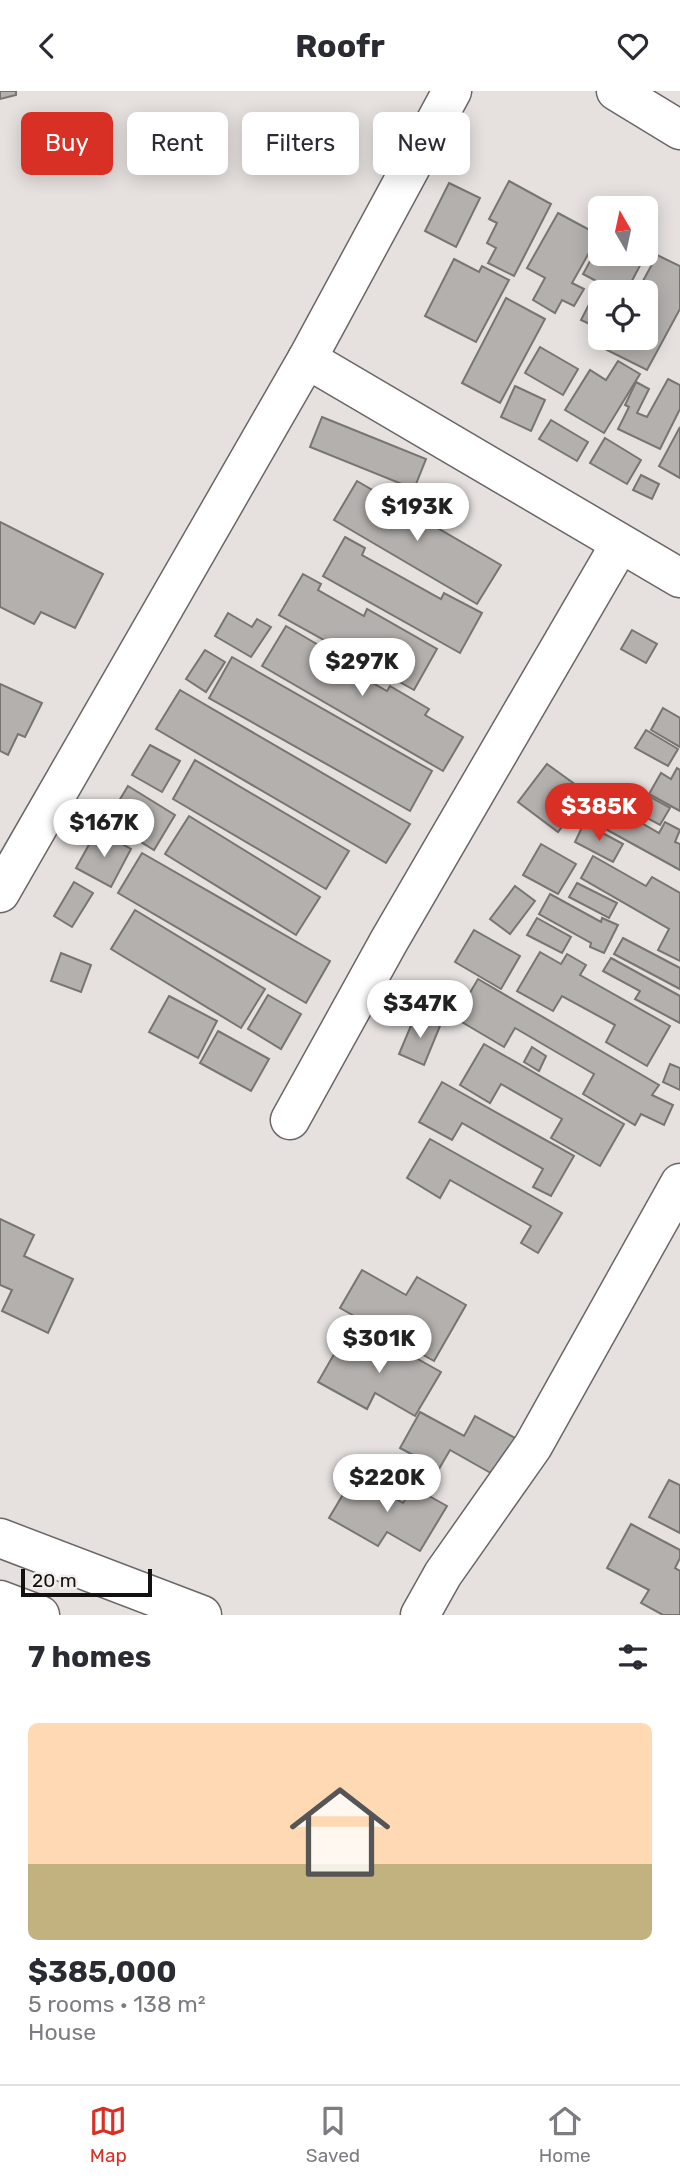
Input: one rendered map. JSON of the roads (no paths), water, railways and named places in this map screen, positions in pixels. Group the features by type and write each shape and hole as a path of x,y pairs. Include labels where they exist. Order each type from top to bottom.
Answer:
{"street":[{"path":"0,893 307,359 452,91"},
{"path":"615,91 680,130"},
{"path":"307,359 680,578"},
{"path":"290,1119 389,941 620,544"},
{"path":"420,1615 443,1574 533,1446 680,1183"},
{"path":"0,1538 202,1615"},
{"path":"0,1599 40,1615"}]}
